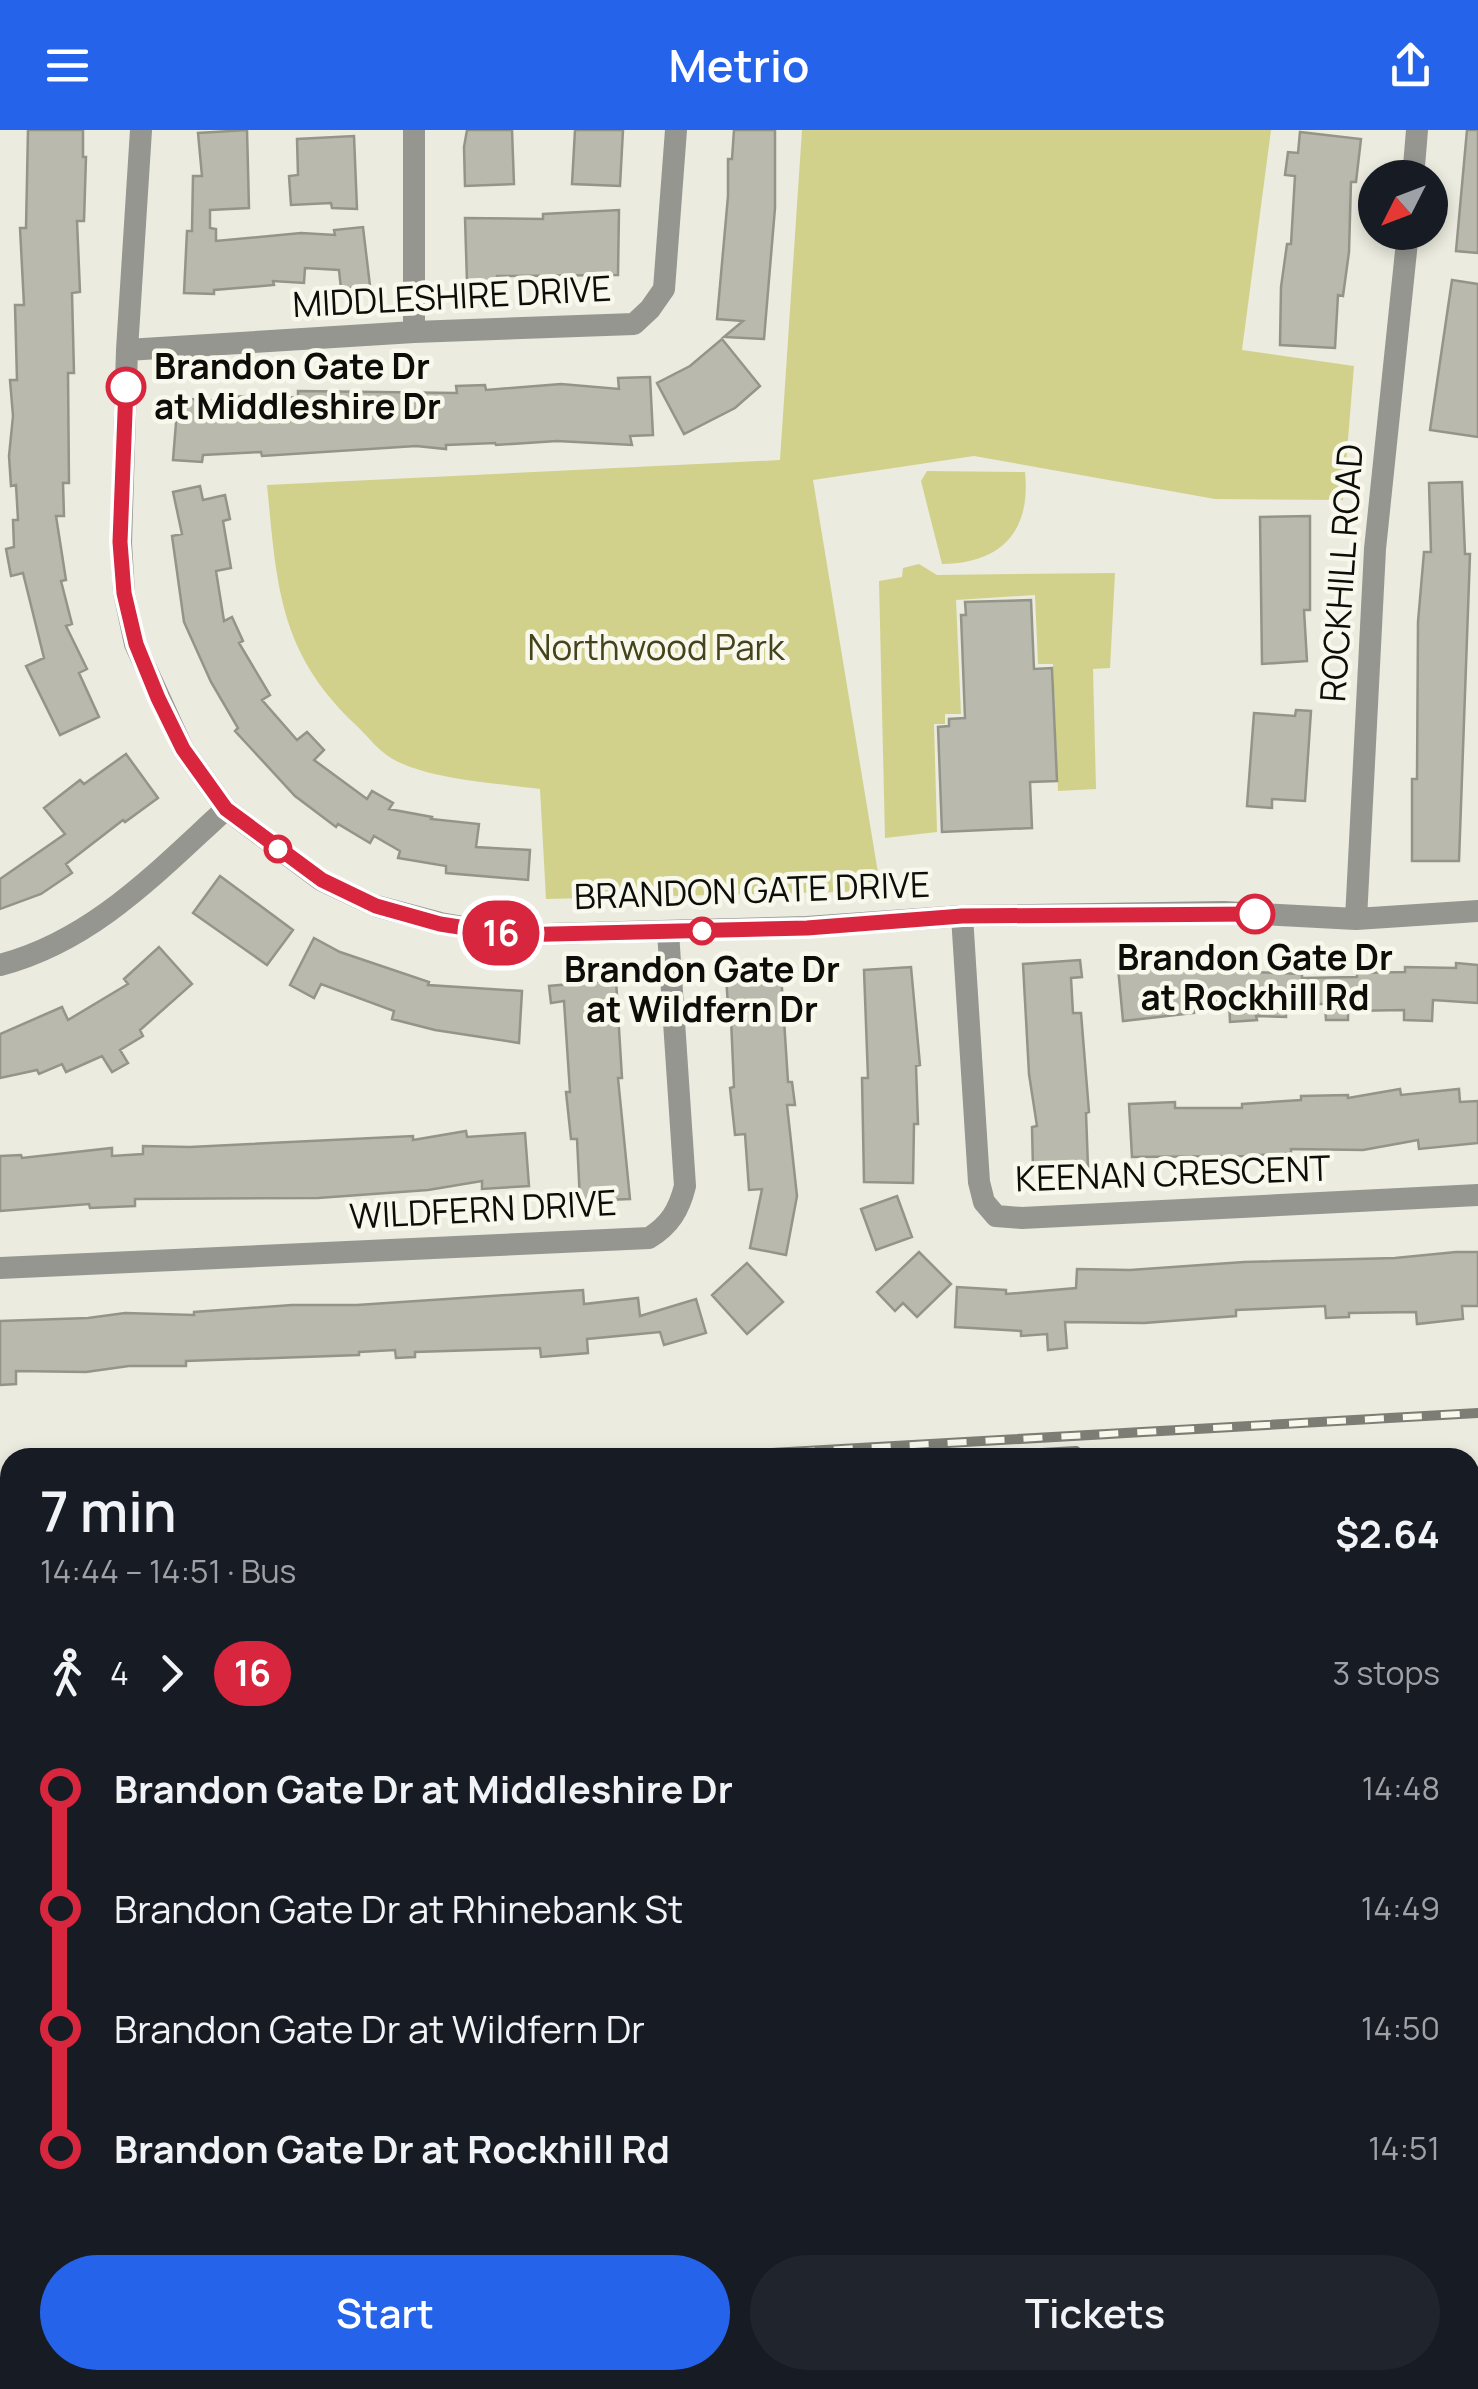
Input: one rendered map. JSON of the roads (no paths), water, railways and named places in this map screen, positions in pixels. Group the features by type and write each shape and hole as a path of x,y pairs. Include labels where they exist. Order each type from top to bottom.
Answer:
{"street":[{"name":"BRANDON GATE DRIVE","path":"141,130 120,542 124,593 136,644 183,749 226,809 322,880 376,906 440,924 511,935 807,928 962,916 1224,912 1356,919 1478,911"},
{"path":"414,130 414,332"},
{"name":"MIDDLESHIRE DRIVE","path":"128,350 414,332 634,324 650,310 664,288 676,130"},
{"path":"1415,160 1418,130"},
{"name":"ROCKHILL ROAD","path":"1356,919 1375,548 1406,250"},
{"path":"0,965 47,947 113,912 226,809"},
{"name":"KEENAN CRESCENT","path":"962,916 979,1182 984,1202 996,1216 1022,1218 1478,1195"},
{"name":"WILDFERN DRIVE","path":"0,1268 649,1238 665,1228 680,1207 685,1186 668,932"}],"railway":[{"path":"859,1448 1478,1413"}],"place":[{"name":"Brandon Gate Dr at Middleshire Dr","path":"126,387"},
{"name":"Brandon Gate Dr at Rockhill Rd","path":"1255,914"},
{"name":"Brandon Gate Dr at Wildfern Dr","path":"702,931"}],"park label":[{"name":"Northwood Park","path":"656,648"}]}
